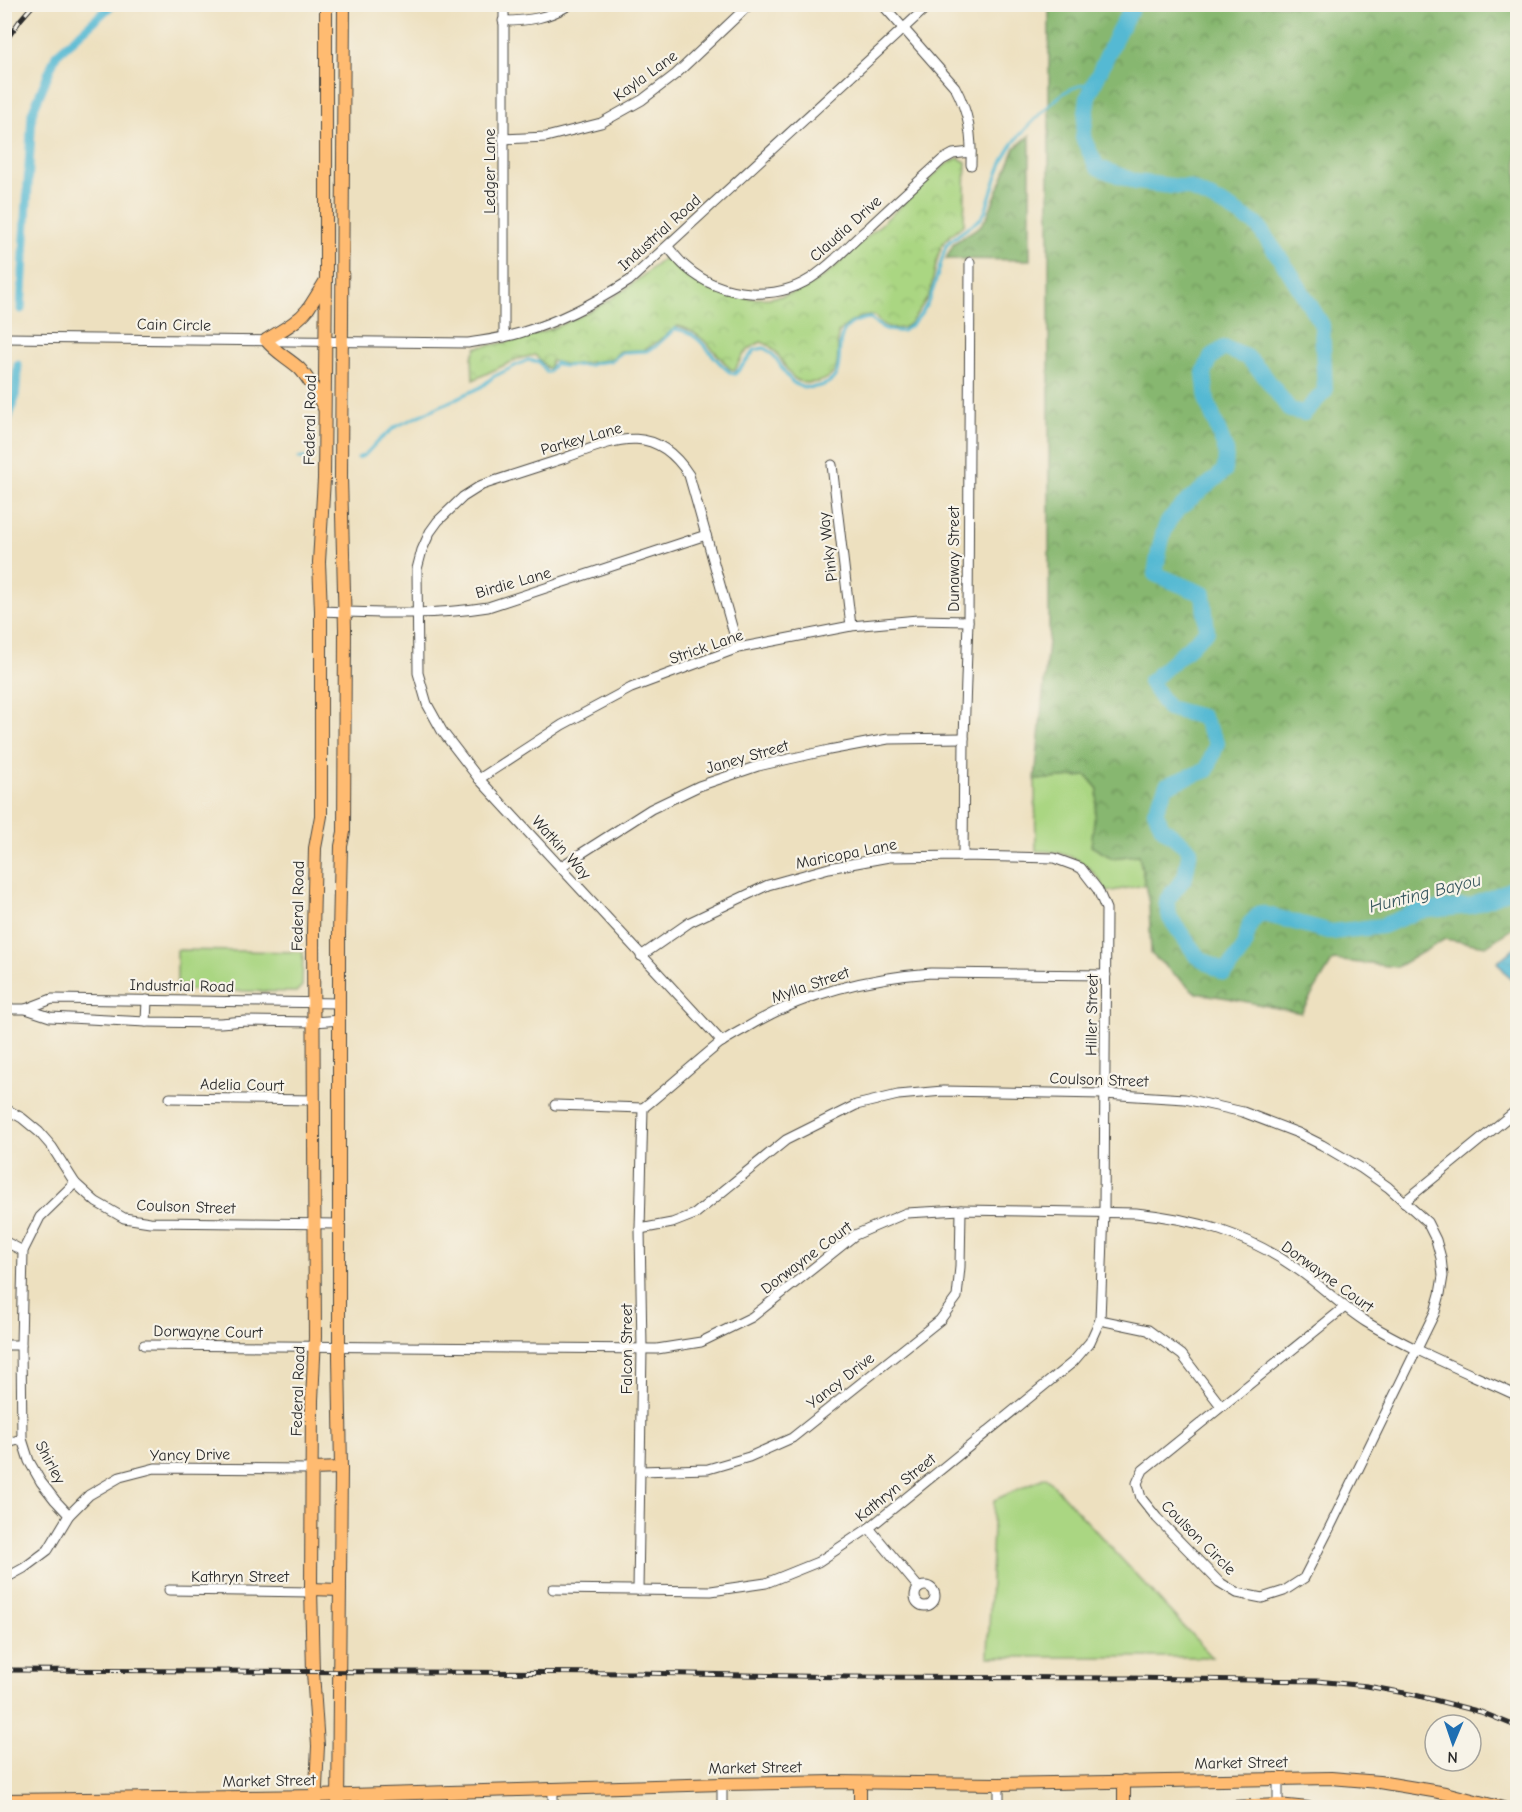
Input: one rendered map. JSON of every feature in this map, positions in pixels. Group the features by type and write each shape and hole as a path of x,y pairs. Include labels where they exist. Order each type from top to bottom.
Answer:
{"main road":[{"name":"Federal Road","path":"316,1802 318,1746 311,1590 315,1347 314,1002 315,848 321,816 319,562 324,479 326,341 326,4"},
{"name":"Federal Road","path":"338,1802 341,1468 340,1003 341,846 344,832 344,612 341,477 344,4"},
{"path":"326,25 344,25"},
{"path":"326,200 343,200"},
{"path":"325,410 300,369 274,350 266,340 293,323 308,309 326,279"},
{"path":"321,802 344,803"},
{"path":"312,1469 341,1468"},
{"path":"311,1590 340,1590"},
{"name":"Market Street","path":"4,1800 77,1803 338,1802 553,1790 722,1784 999,1784 1331,1778 1379,1782 1445,1793 1503,1808"},
{"path":"1124,1781 1124,1808"},
{"path":"860,1783 860,1808"},
{"path":"1209,1808 1278,1806 1308,1808"}],"street":[{"name":"Ledger Lane","path":"504,4 504,337"},
{"path":"503,21 544,18 571,4"},
{"name":"Kayla Lane","path":"503,139 546,137 601,123 642,100 676,74 750,4"},
{"path":"882,4 955,87 964,102 971,135 971,165"},
{"name":"Industrial Road","path":"343,341 468,343 504,337 524,332 570,314 606,296 629,281 668,247 930,4"},
{"name":"Claudia Drive","path":"668,247 685,267 721,288 741,293 762,293 789,288 818,274 942,160 952,154 971,152"},
{"name":"Dunaway Street","path":"963,856 968,621 970,262"},
{"name":"Cain Circle","path":"4,338 343,341"},
{"name":"Parkey Lane","path":"417,651 417,569 430,532 447,511 482,485 613,441 630,439 647,441 668,450 689,475 738,648"},
{"name":"Pinky Way","path":"832,465 852,626"},
{"name":"Birdie Lane","path":"321,611 416,614 488,607 706,535"},
{"name":"Strick Lane","path":"479,779 562,725 631,688 738,648 852,626 918,620 968,621"},
{"name":"Watkin Way","path":"417,651 418,673 427,704 442,731 479,779 722,1042"},
{"name":"Janey Street","path":"560,867 651,809 699,786 758,766 888,739 964,738"},
{"name":"Maricopa Lane","path":"641,956 690,922 768,885 829,868 889,857 963,856 1054,858 1075,866"},
{"name":"Hiller Street","path":"1075,866 1081,868 1098,890 1106,909 1104,1211"},
{"name":"Mylla Street","path":"643,1108 722,1042 786,1006 831,990 905,975 932,973 1106,975"},
{"name":"Industrial Road","path":"26,1010 52,999 340,1003"},
{"path":"146,1022 147,1000"},
{"name":"Industrial Road","path":"4,1009 26,1010 50,1017 146,1022 340,1020"},
{"name":"Coulson Street","path":"640,1229 672,1223 695,1214 786,1140 856,1105 898,1095 943,1091 1104,1094 1185,1099 1243,1112 1322,1145 1388,1187 1426,1222 1436,1240 1443,1276 1434,1312 1416,1349"},
{"name":"Adelia Court","path":"170,1098 314,1100"},
{"path":"555,1106 643,1108"},
{"name":"Coulson Street","path":"4,1108 22,1118 39,1132 52,1147 75,1183 96,1202 124,1218 150,1222 340,1224"},
{"name":"Falcon Street","path":"638,1590 643,1108"},
{"path":"1404,1202 1518,1109"},
{"name":"Shirley","path":"69,1515 41,1482 22,1439 21,1345 23,1251 40,1217 75,1183"},
{"name":"Dorwayne Court","path":"144,1345 674,1347 700,1342 752,1317 855,1235 906,1213 961,1210 1104,1211 1164,1216 1197,1222 1225,1231 1274,1254 1322,1287 1364,1321 1416,1349 1518,1396"},
{"name":"Yancy Drive","path":"640,1471 708,1469 749,1457 792,1438 940,1320 957,1298 961,1210"},
{"name":"Kathryn Street","path":"553,1589 711,1591 766,1583 818,1562 869,1528 1073,1362 1090,1342 1100,1320 1104,1211"},
{"path":"4,1241 23,1251"},
{"name":"Coulson Circle","path":"1345,1307 1143,1470 1137,1483 1141,1498 1157,1518 1219,1582 1237,1593 1262,1598 1284,1591 1304,1578 1416,1349"},
{"path":"1100,1320 1148,1330 1182,1355 1221,1406"},
{"path":"4,1345 21,1345"},
{"path":"4,1444 22,1439"},
{"name":"Yancy Drive","path":"4,1579 24,1568 48,1550 69,1515 89,1495 120,1477 155,1468 312,1469"},
{"path":"869,1528 919,1588"},
{"name":"Kathryn Street","path":"169,1590 311,1590"},
{"path":"1278,1778 1278,1806"},
{"path":"722,1784 722,1808"},
{"path":"999,1784 999,1808"},
{"path":"553,1790 553,1808"}],"green space":[{"path":"1049,5 1517,5 1517,925 1486,946 1445,939 1397,967 1333,960 1301,1013 1196,993 1151,954 1149,904 1139,855 1112,858 1091,846 1098,789 1087,776 1035,780 1049,631"},
{"path":"1030,135 1030,260 946,259 954,243 980,226 987,217 1015,148"},
{"path":"958,158 966,162 964,224 943,243 926,300 911,322 902,328 888,327 875,316 859,318 846,326 838,333 837,363 832,375 826,379 805,383 797,380 790,375 770,346 761,342 744,354 735,370 730,369 700,337 678,326 650,347 643,350 620,351 607,360 569,365 551,361 550,368 547,368 535,355 517,359 473,380 472,357 477,347 516,340 573,320 608,301 664,258 673,261 701,284 744,298 770,298 803,289 828,273 945,165"},
{"path":"1087,776 1098,789 1092,846 1112,858 1139,854 1145,885 1107,892 1094,873 1078,860 1059,853 1036,851 1035,780"},
{"path":"177,950 303,952 302,986 296,992 177,990"},
{"path":"1046,1477 1212,1657 988,1657 994,1500"}],"water":[{"path":"1517,946 1518,984 1516,985 1497,962"}],"waterway":[{"path":"21,309 32,113 56,55 113,4"},
{"name":"Hunting Bayou","path":"1134,4 1118,32 1088,97 1083,138 1097,167 1136,182 1189,188 1226,206 1257,225 1322,325 1325,391 1304,413 1290,410 1247,357 1224,348 1211,357 1204,373 1207,401 1226,451 1225,470 1171,517 1163,536 1155,574 1203,594 1207,631 1150,682 1168,708 1202,717 1217,743 1207,770 1167,785 1155,811 1162,827 1190,850 1185,877 1166,901 1170,918 1197,956 1225,973 1243,949 1250,924 1260,913 1332,932 1382,926 1419,911 1471,906 1510,890 1518,883"},
{"path":"358,458 365,455 395,427 481,387 493,377 528,360 539,362 546,372 549,372 555,363 563,366 590,365 611,361 621,353 647,351 675,329 692,335 731,373 735,374 755,350 764,348 777,359 785,374 796,385 815,387 829,382 836,374 839,364 840,341 844,331 853,323 870,318 885,329 903,331 921,314 932,293 946,246 981,218 985,212 999,171 1014,142 1065,92 1096,81"},
{"path":"4,431 15,398 18,365"},
{"path":"299,458 313,458"}],"railway":[{"path":"4,43 34,4"},
{"path":"4,1670 637,1673 1317,1681 1367,1686 1415,1695 1481,1712 1518,1727"}]}
